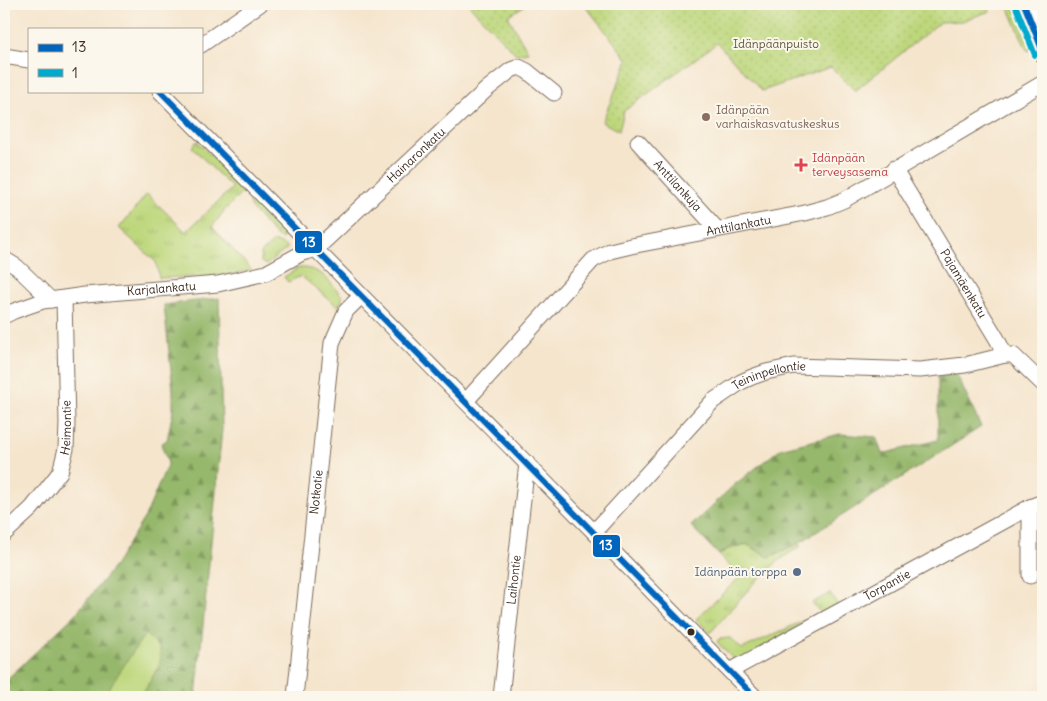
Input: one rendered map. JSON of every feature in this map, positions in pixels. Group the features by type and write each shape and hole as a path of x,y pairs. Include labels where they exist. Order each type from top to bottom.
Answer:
{"main road":[{"path":"1024,4 1043,52"}],"street":[{"path":"202,44 260,4"},
{"path":"4,56 28,60"},
{"name":"Hainaronkatu","path":"316,249 487,89 511,70 519,67 527,71 554,94"},
{"name":"Anttilankatu","path":"466,401 593,260 610,251 805,213 827,207 844,200 1043,83"},
{"path":"161,92 755,697"},
{"name":"Anttilankuja","path":"638,142 717,229"},
{"name":"Pajamäenkatu","path":"894,169 997,339 1005,356"},
{"name":"Karjalankatu","path":"4,316 21,308 57,299 104,293 218,284 266,273 302,253 316,249"},
{"path":"4,259 57,299"},
{"name":"Notkotie","path":"295,697 332,343 346,311 361,296"},
{"name":"Heimontie","path":"4,534 32,508 60,472 66,449 67,423 57,299"},
{"path":"1005,356 1012,356 1043,384"},
{"name":"Teininpellontie","path":"594,532 713,401 740,382 766,372 794,366 920,370 965,365 1005,356"},
{"name":"Laihontie","path":"501,697 527,463"},
{"path":"1030,576 1037,505"},
{"name":"Torpantie","path":"730,671 1037,505"}],"green space":[{"path":"468,4 527,4 508,16 528,52 516,54"},
{"name":"Idänpäänpuisto","path":"584,4 987,4 990,11 962,21 940,22 855,91 831,67 762,91 717,43 624,111 619,131 602,122 628,60"},
{"path":"1007,4 1011,4 1017,12 1030,51 1027,50"},
{"path":"197,141 243,188 243,192 224,211 212,227 252,270 223,276 159,278 156,262 119,228 147,194 186,232 232,188 192,147"},
{"path":"252,197 286,231 283,238 281,239 276,236 250,207 250,199"},
{"path":"275,241 288,248 266,265 261,262 261,253"},
{"path":"298,268 306,268 318,272 342,296 342,302 337,306 301,276 288,282 284,277"},
{"path":"219,298 222,429 196,697 141,697 160,664 106,695 109,697 4,697 4,682 75,615 115,565 146,515 168,463 161,444 167,440 173,411 173,390 164,305"},
{"path":"956,373 981,427 799,543 769,557 746,544 728,549 719,555 691,526 733,486 780,449 840,434 876,437 882,454 938,440 938,376"},
{"path":"799,543 801,546 788,554 763,575 710,633 696,619 740,577 719,555 728,549 746,544 770,557"},
{"path":"830,593 839,607 821,613 812,603"},
{"path":"808,620 738,664 717,642 719,639 730,638 742,649"},
{"path":"145,634 160,649 160,664 141,697 109,697 105,694"}],"transit line":[{"name":"13","path":"1024,4 1043,52"},
{"name":"1","path":"1016,7 1035,55"},
{"name":"13","path":"161,92 755,697"}],"place":[{"name":"Idänpään varhaiskasvatuskeskus","path":"706,117"},
{"name":"Idänpään terveysasema","path":"801,165"},
{"name":"Idänpään torppa","path":"797,572"}]}
